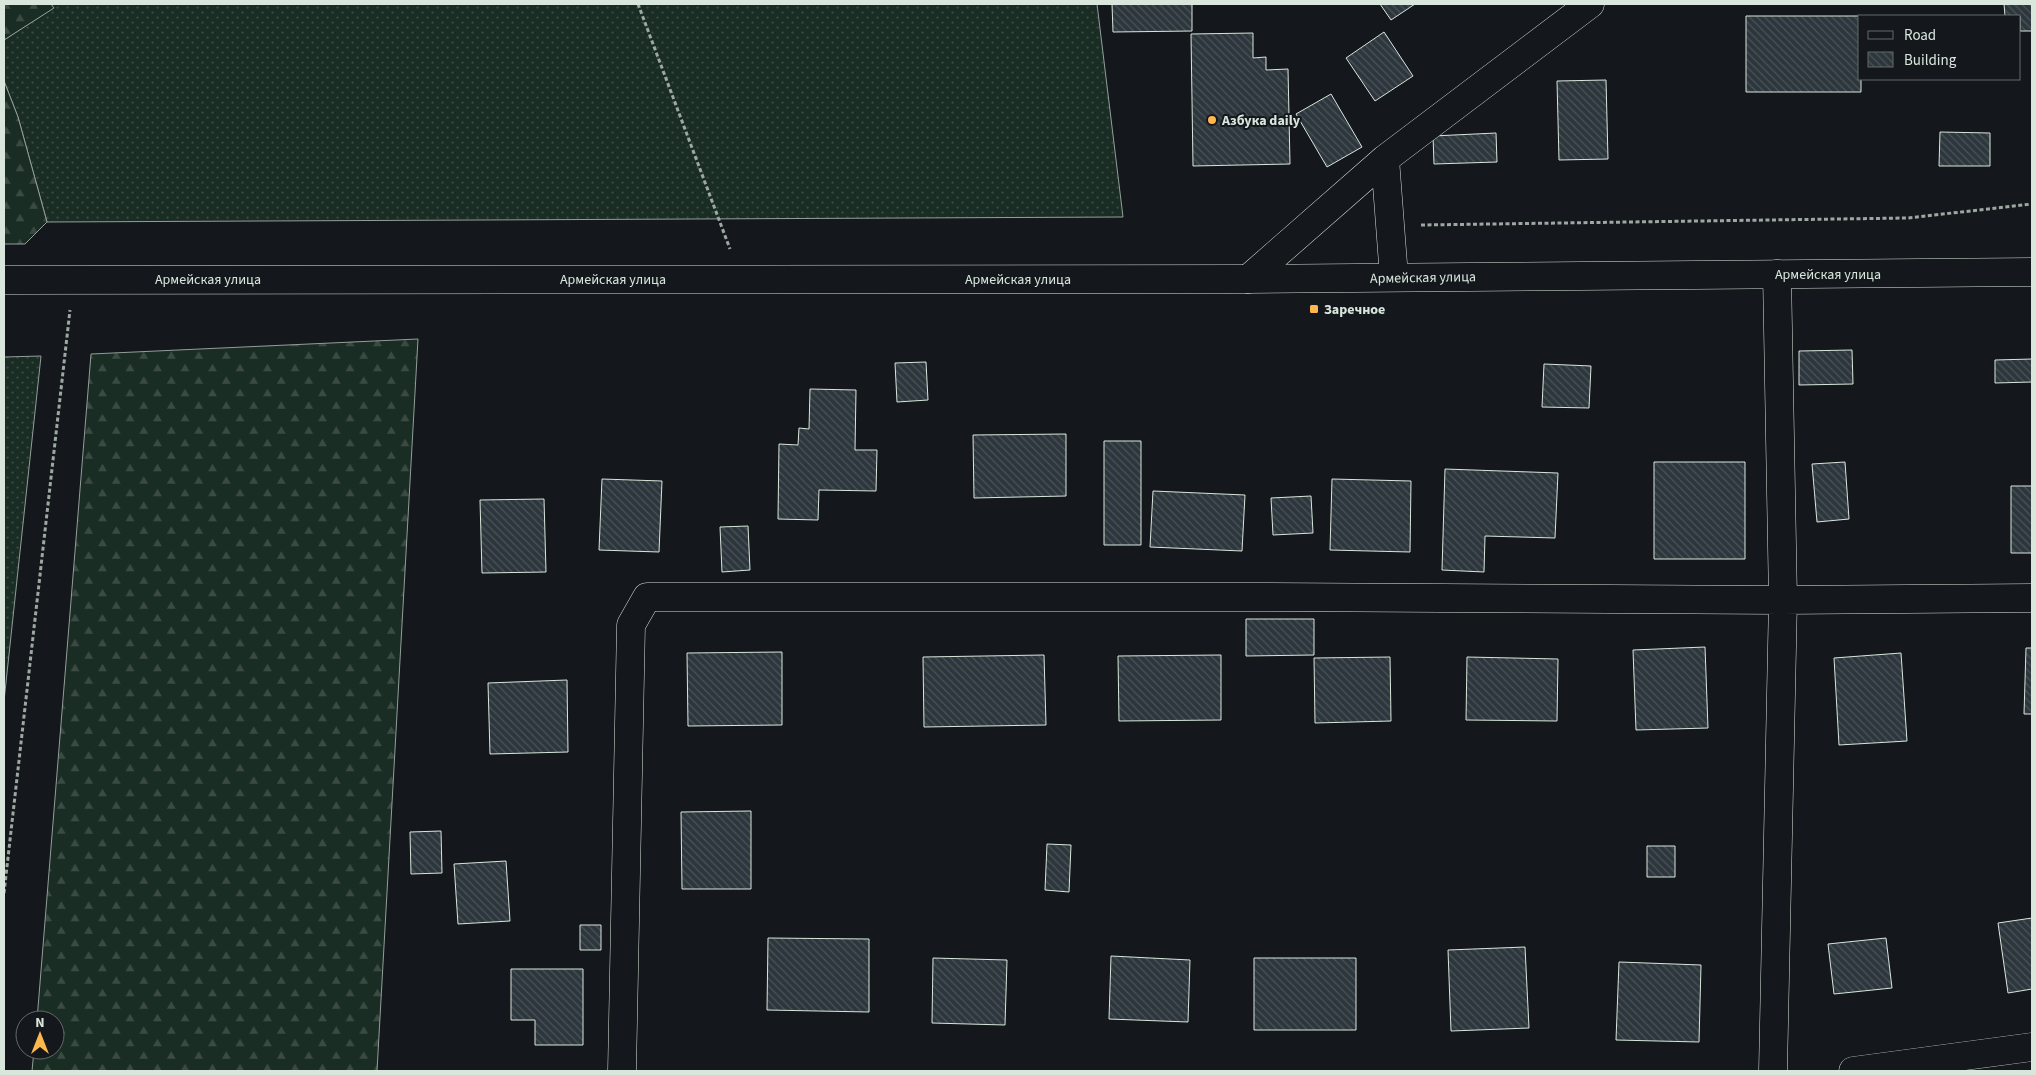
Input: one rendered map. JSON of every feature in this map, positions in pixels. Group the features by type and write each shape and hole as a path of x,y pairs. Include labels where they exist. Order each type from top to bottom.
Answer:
{"street":[{"path":"1248,279 1385,158 1590,4"},
{"path":"1385,158 1394,277"},
{"name":"Армейская улица","path":"4,280 1248,279 2032,272"},
{"path":"1773,1071 1783,600 1777,274"},
{"path":"622,1071 631,625 647,597 1264,597 1783,600 2032,598"},
{"path":"1852,1071 2032,1047"}],"path":[{"path":"638,4 742,279"},
{"path":"1390,227 1908,218 2032,204"},
{"path":"4,893 73,280"}],"green space":[{"path":"4,4 51,4 54,8 4,40"},
{"path":"51,4 1097,4 1123,217 47,222 18,117 4,81 4,40 53,8"},
{"path":"4,81 18,117 47,222 25,244 4,244"},
{"path":"418,339 377,1071 32,1071 33,1060 65,1060 65,1010 38,1010 91,354"},
{"path":"41,356 4,701 4,357"}],"building":[{"path":"1112,4 1192,4 1192,31 1113,32"},
{"path":"1380,4 1415,4 1391,20"},
{"path":"2004,4 2032,4 2032,31 2021,31 2021,15 2005,15"},
{"path":"1746,16 1858,16 1858,80 1861,80 1861,92 1746,92"},
{"path":"1384,32 1413,76 1375,101 1346,58"},
{"path":"1253,33 1253,58 1266,57 1266,70 1288,69 1290,164 1193,166 1191,34"},
{"path":"1606,80 1608,159 1559,160 1557,81"},
{"path":"1331,94 1362,147 1327,167 1296,114"},
{"path":"1940,132 1990,133 1990,166 1939,166"},
{"path":"1496,133 1497,162 1434,164 1433,136"},
{"path":"1852,350 1853,384 1799,385 1799,351"},
{"path":"2032,359 2032,382 1995,383 1995,360"},
{"path":"926,362 928,400 897,402 895,363"},
{"path":"1544,364 1591,366 1589,408 1542,407"},
{"path":"810,389 856,390 855,450 877,450 876,491 819,490 818,520 778,519 779,444 798,445 799,428 809,429"},
{"path":"1066,434 1066,496 974,498 973,435"},
{"path":"1104,441 1141,441 1141,545 1104,545"},
{"path":"1654,462 1745,462 1745,559 1654,559"},
{"path":"1845,462 1849,519 1817,522 1812,464"},
{"path":"1445,469 1558,473 1555,538 1485,536 1484,572 1442,570"},
{"path":"602,479 662,481 659,552 599,550"},
{"path":"1332,479 1411,481 1410,552 1330,550"},
{"path":"2011,486 2032,486 2032,553 2011,553"},
{"path":"1153,491 1245,495 1242,551 1150,547"},
{"path":"1311,496 1313,533 1273,535 1271,498"},
{"path":"544,499 546,572 482,573 480,500"},
{"path":"748,526 750,570 722,572 720,527"},
{"path":"1246,619 1314,619 1314,655 1246,656"},
{"path":"1705,647 1708,728 1636,730 1633,650"},
{"path":"2026,648 2032,648 2032,714 2024,714"},
{"path":"782,652 782,725 688,726 687,653"},
{"path":"1901,653 1907,741 1839,745 1834,658"},
{"path":"1044,655 1046,725 924,727 923,657"},
{"path":"1221,655 1221,720 1119,721 1118,656"},
{"path":"1390,657 1391,721 1315,723 1314,658"},
{"path":"1467,657 1558,659 1557,721 1466,720"},
{"path":"567,680 568,752 490,754 488,683"},
{"path":"751,811 751,889 682,889 681,812"},
{"path":"441,831 442,873 411,874 410,832"},
{"path":"1047,844 1071,845 1069,892 1045,890"},
{"path":"1647,846 1675,846 1675,877 1647,877"},
{"path":"506,861 510,921 458,924 454,864"},
{"path":"2032,918 2032,989 2008,993 1998,923"},
{"path":"580,925 601,925 601,950 580,950"},
{"path":"768,938 869,939 869,1012 767,1010"},
{"path":"1886,938 1892,988 1834,994 1828,944"},
{"path":"1525,947 1529,1028 1451,1031 1448,950"},
{"path":"1111,956 1190,960 1188,1022 1109,1019"},
{"path":"933,958 1007,960 1005,1025 932,1023"},
{"path":"1254,958 1356,958 1356,1030 1254,1030"},
{"path":"1619,962 1701,965 1699,1042 1616,1040"},
{"path":"511,969 583,969 583,1045 535,1045 535,1020 511,1020"}],"place":[{"name":"Азбука daily","path":"1212,120"},
{"name":"Заречное","path":"1314,309"}]}
